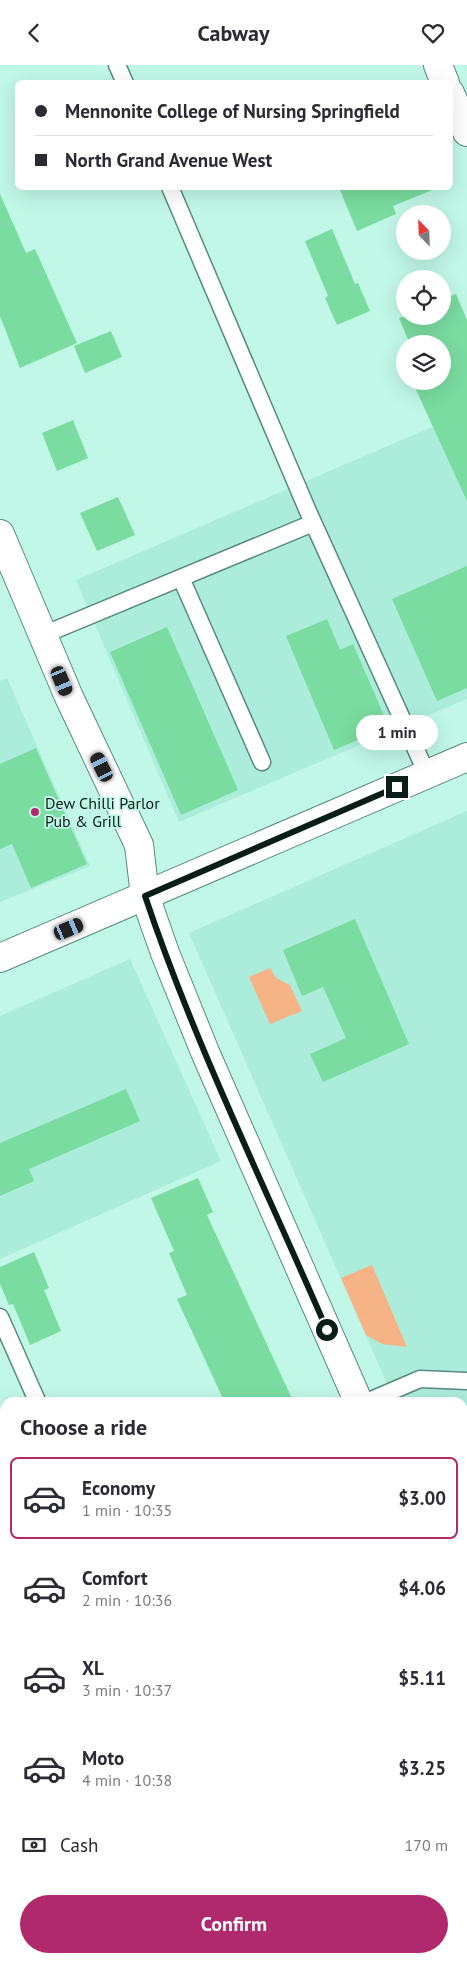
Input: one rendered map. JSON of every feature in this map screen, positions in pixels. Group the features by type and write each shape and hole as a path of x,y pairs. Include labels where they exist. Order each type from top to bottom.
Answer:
{"street":[{"path":"438,65 445,80"},
{"path":"453,100 467,132"},
{"path":"0,534 69,697 139,845 145,896 163,947 205,1052 356,1397"},
{"path":"0,958 467,757"}],"lane":[{"path":"117,65 124,80"},
{"path":"171,190 314,523 427,774"},
{"path":"43,635 314,523"},
{"path":"181,578 262,762"},
{"path":"0,1317 35,1397"},
{"path":"378,1397 420,1379 467,1381"}],"shaded area":[{"path":"467,412 467,699 179,822 76,580"},
{"path":"7,678 90,866 0,902 0,681"},
{"path":"467,811 467,1397 393,1397 189,933"},
{"path":"130,959 221,1161 0,1259 0,1016"},
{"path":"270,968 276,978 290,985 302,1011 270,1024 249,977"},
{"path":"372,1265 407,1347 382,1344 366,1335 341,1278"}],"building":[{"path":"340,190 432,190 393,206 396,214 357,231"},
{"path":"0,194 26,253 35,249 77,343 20,368 0,316"},
{"path":"332,229 355,284 358,283 370,311 337,325 325,298 328,296 305,241"},
{"path":"456,294 467,320 467,501 416,390 451,390 451,335 406,335 402,325 451,325 451,296"},
{"path":"111,331 122,357 85,373 74,346"},
{"path":"73,420 88,458 57,471 42,433"},
{"path":"118,497 135,535 97,551 80,513"},
{"path":"467,566 467,688 437,701 392,599"},
{"path":"327,619 340,650 353,644 389,727 334,750 286,636"},
{"path":"167,627 238,790 181,815 110,652"},
{"path":"36,748 87,864 31,888 12,844 0,849 0,764"},
{"path":"355,919 409,1044 323,1082 310,1054 346,1038 323,987 302,996 283,950"},
{"path":"126,1089 140,1121 29,1169 34,1181 0,1196 0,1143"},
{"path":"198,1178 213,1212 207,1215 291,1397 222,1397 177,1299 187,1295 169,1253 174,1251 151,1198"},
{"path":"34,1252 49,1288 44,1290 61,1331 30,1345 13,1304 9,1305 0,1284 0,1267"}],"place":[{"name":"Dew Chilli Parlor Pub & Grill","path":"35,812"}],"route":[{"path":"327,1330 205,1052 161,942 145,896 397,787"}]}
